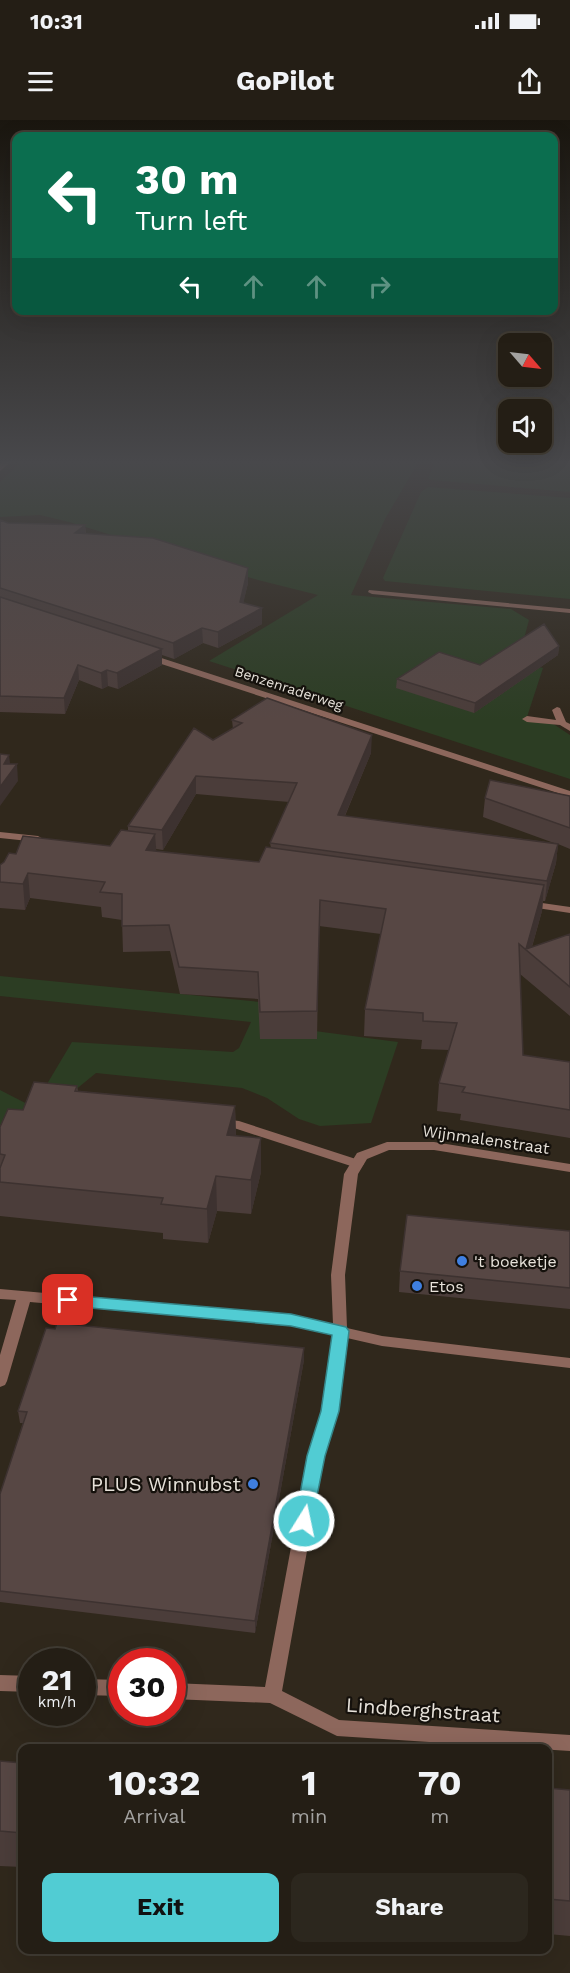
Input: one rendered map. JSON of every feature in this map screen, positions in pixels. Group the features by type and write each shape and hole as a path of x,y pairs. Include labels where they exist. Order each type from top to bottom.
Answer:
{"street":[{"path":"372,592 570,611"},
{"name":"Benzenraderweg","path":"132,651 570,794"},
{"path":"557,710 566,725"},
{"path":"527,719 566,725"},
{"path":"0,835 22,842 48,840"},
{"path":"516,902 570,910"},
{"path":"212,1122 234,1124 357,1164 351,1174 338,1275 340,1331 330,1411 316,1456 272,1695"},
{"name":"Wijnmalenstraat","path":"357,1164 362,1156 387,1146 434,1146 570,1168"},
{"path":"0,1294 291,1320 382,1341 570,1363"},
{"path":"0,1381 24,1296"},
{"path":"0,1683 18,1684"},
{"name":"Lindberghstraat","path":"186,1692 272,1695 337,1728 570,1743"}],"green space":[{"path":"152,547 372,547 351,595 511,609 529,620 518,661 543,668 526,720 552,723 570,735 570,779 209,661 318,595 258,580"},
{"path":"396,547 570,547 570,599 385,581 383,578"},
{"path":"0,976 260,1002 277,1026 398,1042 371,1123 320,1126 299,1119 267,1098 242,1088 96,1073 74,1091 47,1084 72,1042 233,1052 239,1048 251,1022 0,996"},
{"path":"0,1090 37,1109 0,1176"}],"building":[{"path":"0,547 183,547 248,568 240,602 262,608 218,632 202,628 173,643 0,588"},
{"path":"0,597 162,649 117,673 107,670 101,673 78,665 64,698 0,696"},
{"path":"544,624 559,646 475,703 397,679 439,652 480,665"},
{"path":"267,698 372,735 338,815 558,844 547,881 270,843 297,783 196,776 162,830 128,826 194,728 213,740 242,723 232,720"},
{"path":"0,754 9,755 4,764 17,764 0,787"},
{"path":"490,780 570,796 570,828 485,798"},
{"path":"121,830 155,834 146,850 259,862 266,847 544,885 526,949 570,934 570,987 519,944 523,1055 570,1062 570,1110 462,1092 465,1087 439,1083 457,1023 423,1021 423,1013 365,1009 386,909 320,900 317,1011 260,1012 258,972 179,967 169,925 122,926 122,894 100,892 105,882 28,873 23,884 0,882 0,865 9,853 16,854 23,836 110,846"},
{"path":"34,1082 77,1086 75,1091 235,1106 227,1135 261,1138 251,1180 216,1176 207,1209 161,1204 163,1198 0,1182 0,1168 5,1155 0,1154 0,1127 8,1109 23,1110"},
{"path":"407,1215 570,1231 570,1288 400,1271"},
{"path":"57,1323 304,1348 255,1621 0,1591 0,1494 27,1412 18,1411 46,1328 55,1329"},
{"path":"0,1761 18,1763 18,1833 0,1831"},
{"path":"552,1788 570,1790 570,1901 552,1899"}],"place":[{"name":"'t boeketje","path":"462,1261"},
{"name":"Etos","path":"417,1286"},
{"name":"PLUS Winnubst","path":"253,1484"}],"route":[{"path":"68,1300 291,1320 340,1331 338,1363 330,1411 316,1456 304,1521"}]}
